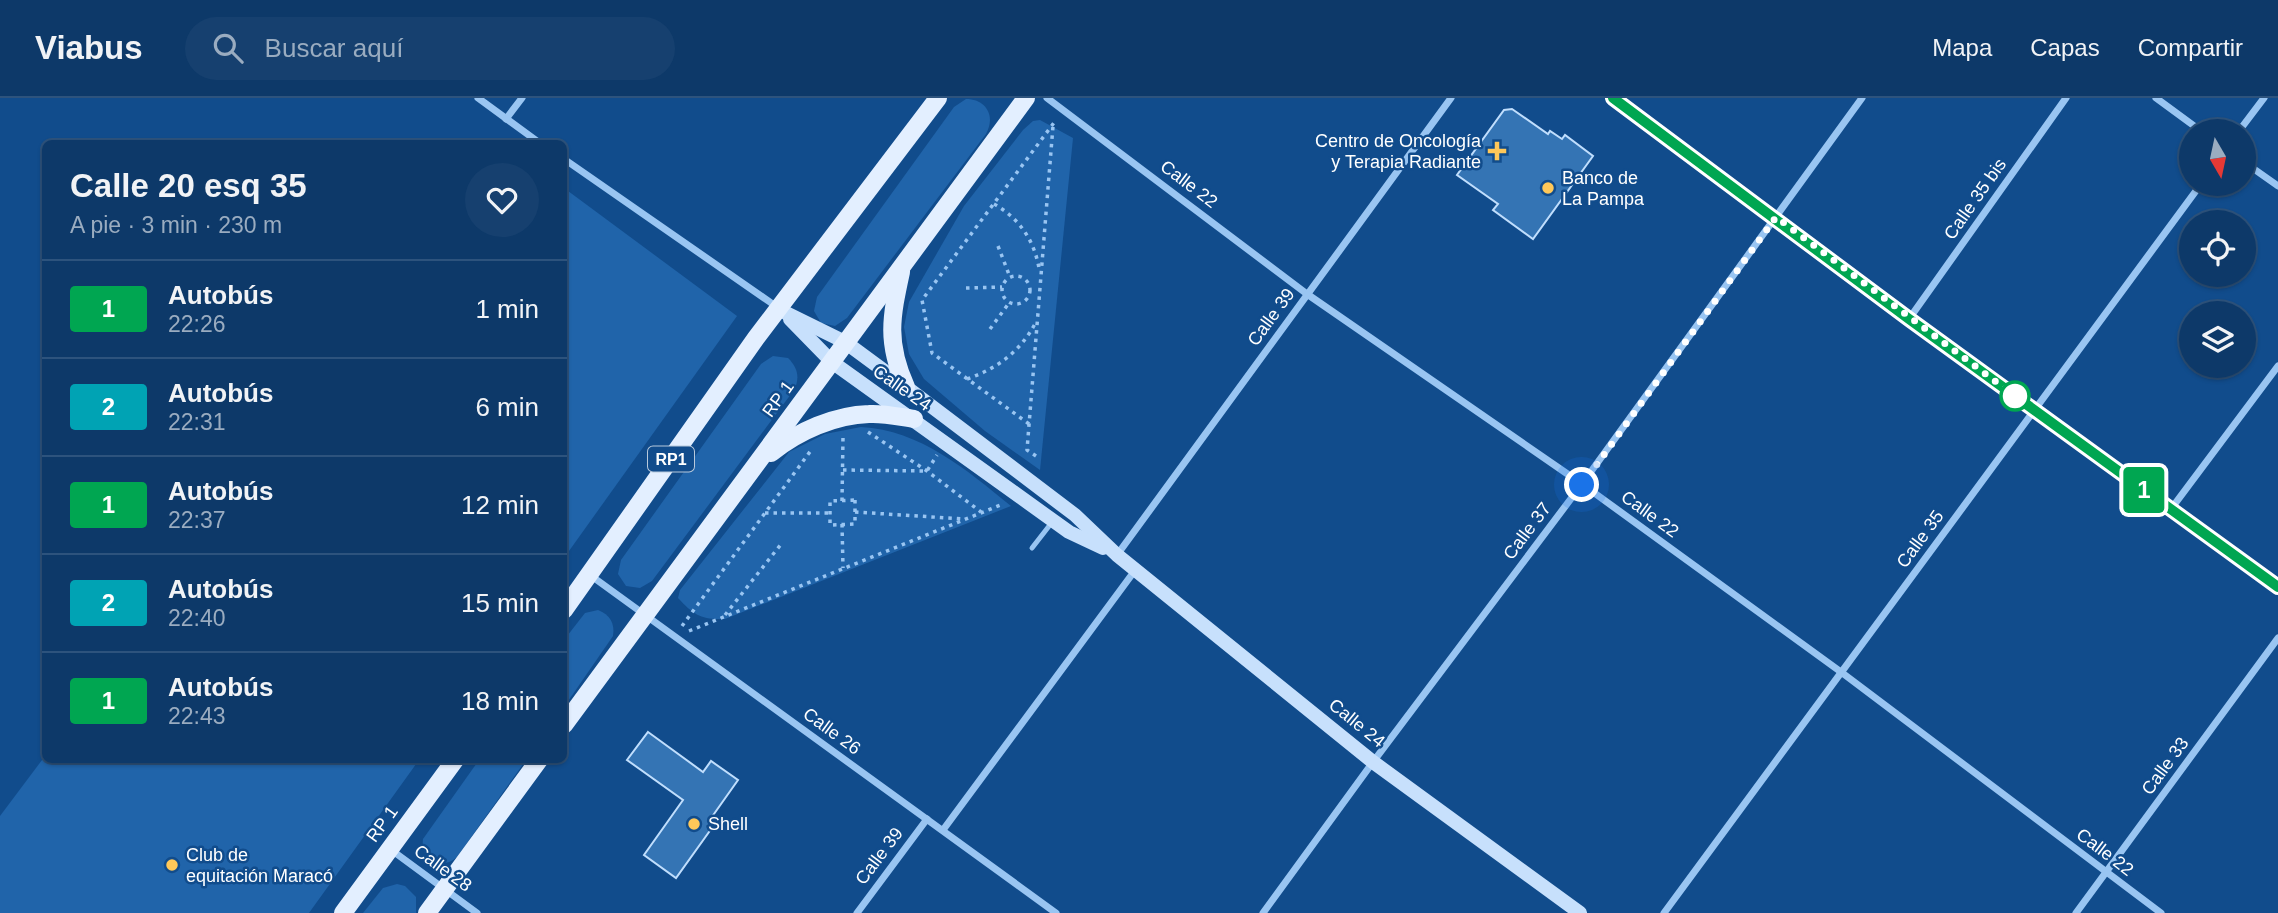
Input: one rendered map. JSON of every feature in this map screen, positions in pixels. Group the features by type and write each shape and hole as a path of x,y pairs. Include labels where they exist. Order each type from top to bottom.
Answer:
{"main road":[{"name":"RP1","path":"567,606 756,338 780,310 938,98"},
{"name":"RP 1","path":"567,721 1026,98"},
{"path":"902,266 893,310 892,336 895,363 906,387"},
{"path":"755,466 794,437 817,426 870,414 914,419"},
{"name":"RP 1","path":"343,913 453,763"},
{"path":"427,913 537,763"}],"street":[{"path":"478,98 535,140"},
{"path":"506,119 522,98"},
{"name":"Calle 22","path":"1047,98 1307,294 1582,485 1841,672 2161,913"},
{"name":"Calle 39","path":"1117,555 1451,98"},
{"path":"1612,98 1776,217 1909,319 2278,587"},
{"name":"Calle 37","path":"1264,913 1373,762 1582,485 1862,98"},
{"name":"Calle 35 bis","path":"1909,319 2066,98"},
{"path":"2156,98 2185,119"},
{"path":"2248,119 2264,98"},
{"name":"Calle 24","path":"567,161 780,310 845,342 906,387 1074,515 1117,555 1373,762 1580,913"},
{"path":"2256,170 2278,186"},
{"name":"Calle 35","path":"1664,913 2192,196"},
{"name":"Calle 24","path":"780,310 832,362 1069,532 1117,555"},
{"path":"2171,509 2278,366"},
{"path":"943,830 1136,569"},
{"name":"Calle 26","path":"589,574 1056,913"},
{"name":"Calle 33","path":"2076,913 2278,638"},
{"name":"Calle 39","path":"856,913 927,819"},
{"name":"Calle 28","path":"390,849 477,913"}],"lane":[{"path":"1032,548 1053,521"}],"path":[{"path":"1029,424 932,354 922,300 1063,110"},
{"path":"1036,456 1027,450 1053,124"},
{"path":"994,204 1013,217 1027,233 1034,247 1040,281"},
{"path":"999,246 1010,278"},
{"path":"1009,303 1003,296 1002,288 1010,278"},
{"path":"990,329 1009,303 1023,302 1030,291 1024,279 1010,278"},
{"path":"966,288 1002,288"},
{"path":"967,379 988,371 1012,354 1023,343 1037,321"},
{"path":"867,431 927,471 981,513"},
{"path":"842,500 843,437 855,434"},
{"path":"675,636 817,443"},
{"path":"843,470 927,471"},
{"path":"842,500 855,500 855,524 830,525 830,501 842,500"},
{"path":"675,636 1004,503"},
{"path":"855,512 966,519"},
{"path":"765,513 830,513"},
{"path":"842,524 843,568"},
{"path":"724,617 782,543"}],"shaded area":[{"path":"966,99 979,102 987,110 990,121 986,134 847,318 835,326 821,323 814,311 817,297 954,107"},
{"path":"1040,120 1073,138 1040,470 985,431 924,379 909,354 904,327 909,302 964,206 1023,130 1033,121"},
{"path":"567,190 737,316 567,554"},
{"path":"773,356 788,358 794,366 797,381 794,390 652,581 640,588 626,586 618,574 621,560 761,364"},
{"path":"861,427 903,436 942,454 1011,506 725,619 710,619 698,615 678,598 680,590 789,452 825,434"},
{"path":"598,610 606,614 611,620 613,636 567,703 567,636 585,613"},
{"name":"Club de equitación Maracó","path":"42,760 42,763 417,763 309,913 0,913 0,816"},
{"path":"477,763 524,763 457,857 445,863 433,862 425,853 423,839"},
{"path":"397,884 405,886 416,897 416,913 363,913 383,888"}],"building":[{"path":"1512,109 1548,134 1550,131 1562,139 1565,135 1593,156 1533,239 1493,210 1498,204 1457,175 1504,110"},
{"path":"648,732 703,772 711,761 738,780 709,821 714,825 676,878 644,855 683,800 627,760"}],"bus line":[{"name":"1","path":"1613,98 1776,217 1909,319 2278,587"}],"place":[{"name":"Centro de Oncología y Terapia Radiante","path":"1497,151"},
{"name":"Banco de La Pampa","path":"1548,188"},
{"name":"Shell","path":"694,824"},
{"name":"Club de equitación Maracó","path":"172,865"}],"route":[{"path":"1582,485 1776,217 2015,396"}]}
